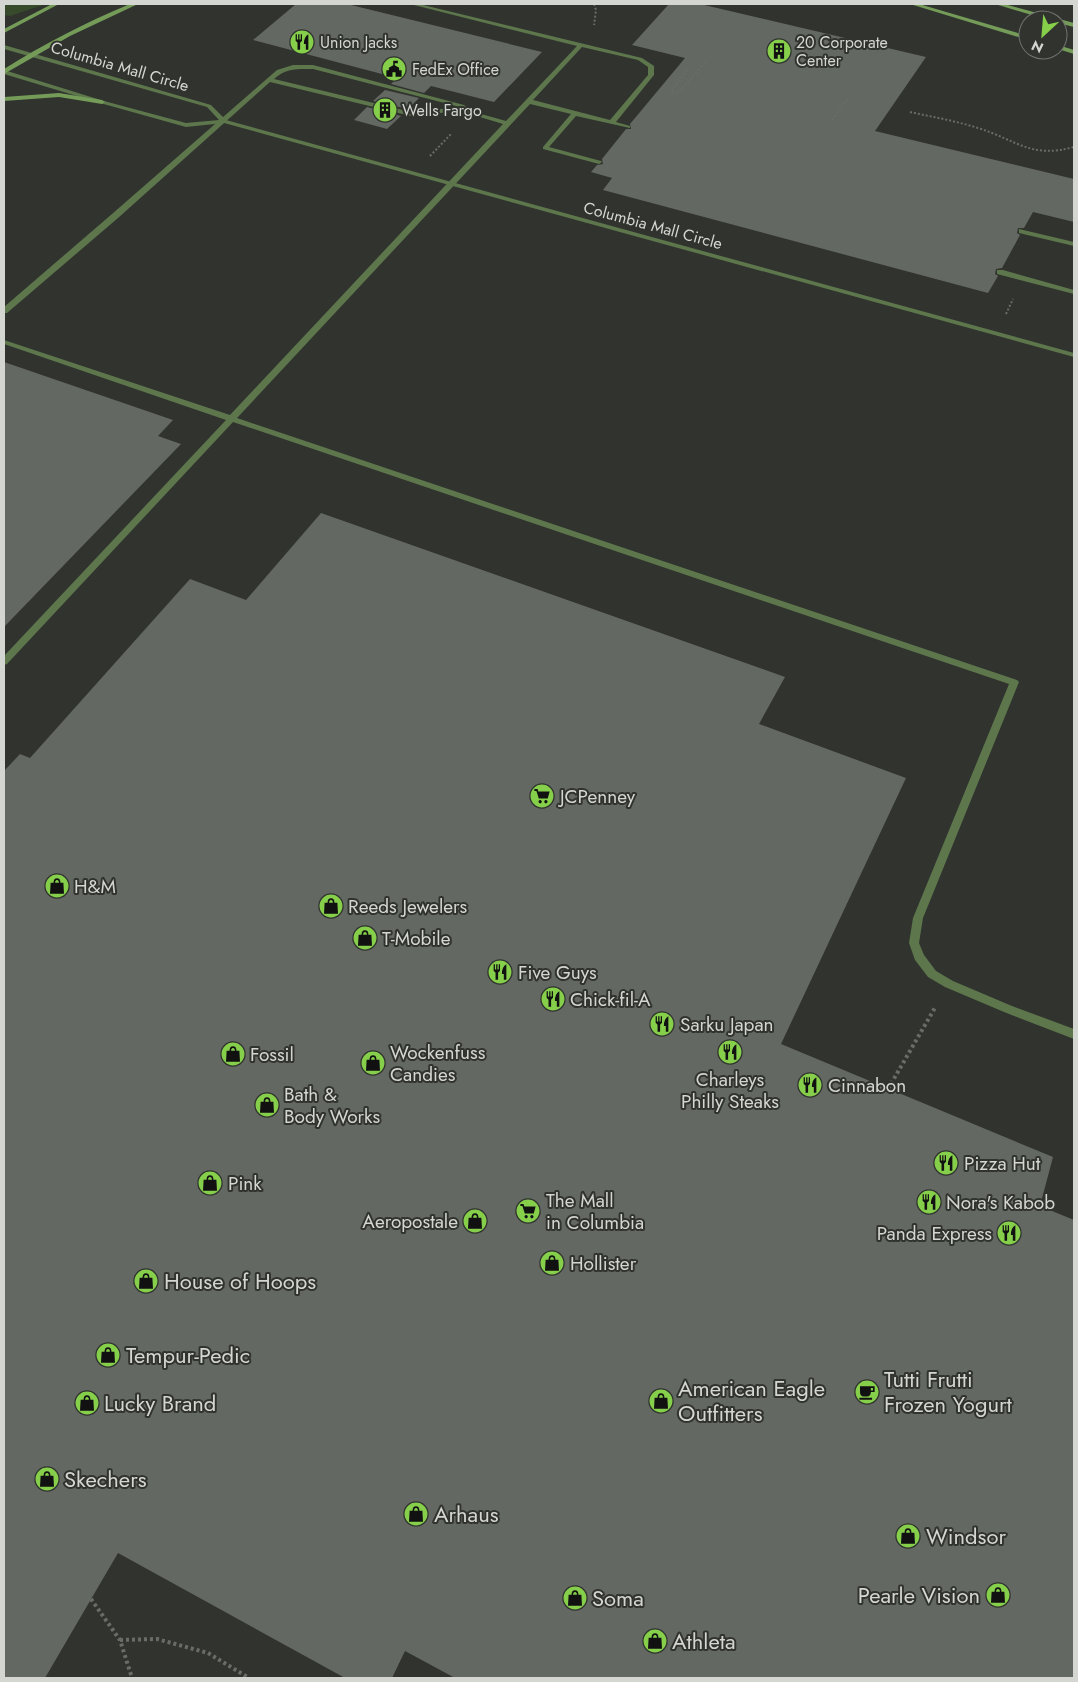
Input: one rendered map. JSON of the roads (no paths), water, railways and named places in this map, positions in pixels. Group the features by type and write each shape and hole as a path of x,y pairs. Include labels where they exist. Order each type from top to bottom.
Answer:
{"main road":[{"path":"4,31 56,4"},
{"path":"4,72 30,55 88,24 135,4"},
{"path":"913,4 1018,35"},
{"path":"998,4 1020,10"},
{"path":"4,99 59,95 102,102"}],"street":[{"path":"413,4 640,59 651,66 651,74 612,122"},
{"path":"4,662 581,45"},
{"name":"Columbia Mall Circle","path":"4,47 209,106 224,121"},
{"path":"4,311 224,121 279,71 293,66 313,67 462,106 472,113"},
{"name":"Columbia Mall Circle","path":"4,72 186,125 224,121 1074,355"},
{"path":"269,80 411,114 450,110 472,113 507,123"},
{"path":"528,101 628,126"},
{"path":"575,113 545,148 599,162"},
{"path":"1022,231 1074,244"},
{"path":"1000,272 1074,292"},
{"path":"4,342 1014,682 918,918 914,943 919,957 932,974 949,984 1074,1034"}],"place":[{"name":"Union Jacks","path":"302,42"},
{"name":"20 Corporate Center","path":"779,51"},
{"name":"FedEx Office","path":"394,69"},
{"name":"Wells Fargo","path":"385,110"},
{"name":"JCPenney","path":"542,796"},
{"name":"H&M","path":"57,886"},
{"name":"Reeds Jewelers","path":"331,906"},
{"name":"T-Mobile","path":"365,938"},
{"name":"Five Guys","path":"500,972"},
{"name":"Chick-fil-A","path":"553,999"},
{"name":"Sarku Japan","path":"662,1024"},
{"name":"Charleys Philly Steaks","path":"730,1052"},
{"name":"Fossil","path":"233,1054"},
{"name":"Wockenfuss Candies","path":"373,1063"},
{"name":"Cinnabon","path":"810,1085"},
{"name":"Bath & Body Works","path":"267,1105"},
{"name":"Pizza Hut","path":"946,1163"},
{"name":"Pink","path":"210,1183"},
{"name":"Nora's Kabob","path":"929,1202"},
{"name":"The Mall in Columbia","path":"528,1211"},
{"name":"Aeropostale","path":"475,1221"},
{"name":"Panda Express","path":"1009,1233"},
{"name":"Hollister","path":"552,1263"},
{"name":"House of Hoops","path":"146,1281"},
{"name":"Tempur-Pedic","path":"108,1355"},
{"name":"Tutti Frutti Frozen Yogurt","path":"867,1392"},
{"name":"American Eagle Outfitters","path":"661,1401"},
{"name":"Lucky Brand","path":"87,1403"},
{"name":"Skechers","path":"47,1479"},
{"name":"Arhaus","path":"416,1514"},
{"name":"Windsor","path":"908,1536"},
{"name":"Pearle Vision","path":"998,1595"},
{"name":"Soma","path":"575,1598"},
{"name":"Athleta","path":"655,1641"}]}
